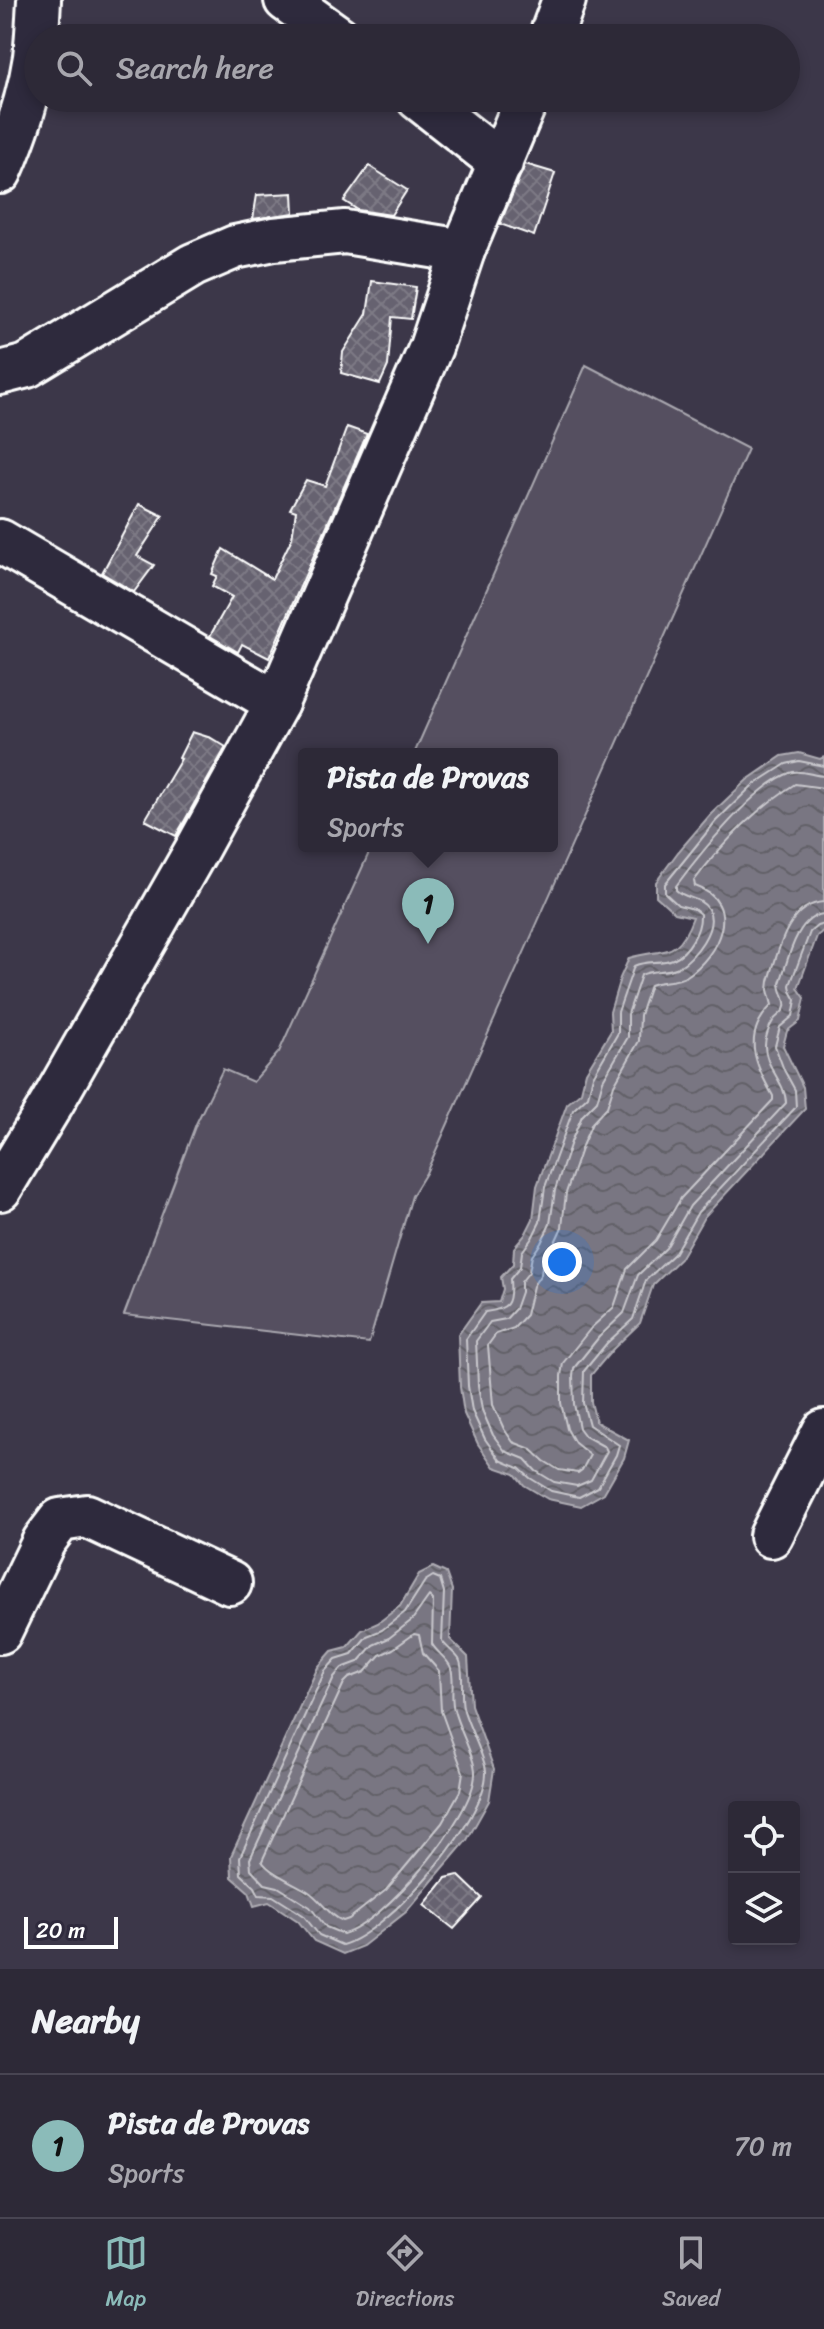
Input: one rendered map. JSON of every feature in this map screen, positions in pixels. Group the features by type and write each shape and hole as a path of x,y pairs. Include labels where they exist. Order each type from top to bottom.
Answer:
{"street":[{"path":"37,24 39,0"},
{"path":"286,0 319,24"},
{"path":"555,24 564,0"},
{"path":"0,172 24,104"},
{"path":"436,112 501,163"},
{"path":"0,1189 198,847 277,703 431,347 463,251 521,112"},
{"path":"0,373 27,366 193,265 235,247 274,239 345,232 463,251"},
{"path":"0,541 277,703"},
{"path":"771,1536 824,1431"},
{"path":"0,1632 44,1541 60,1520 87,1516 230,1583"}],"shaded area":[{"path":"586,365 748,449 426,1173 412,1196 369,1343 124,1315 196,1124 223,1069 253,1082 279,1052 369,852 558,852 558,748 417,748"}],"water":[{"path":"799,753 820,759 824,757 824,930 817,936 798,988 805,998 800,1021 787,1031 783,1046 803,1087 805,1109 704,1217 680,1259 653,1285 640,1323 591,1375 591,1402 596,1422 629,1440 624,1458 604,1493 581,1506 548,1499 524,1485 515,1474 494,1467 478,1444 464,1414 458,1335 481,1303 499,1302 503,1289 501,1277 513,1264 514,1248 533,1219 537,1186 567,1104 581,1092 586,1072 611,1031 610,1012 629,958 669,950 687,931 693,917 675,913 656,896 656,882 710,815 747,780 782,756"},
{"path":"433,1567 446,1573 452,1590 450,1639 468,1657 471,1705 494,1769 489,1801 467,1840 406,1912 363,1946 343,1954 314,1941 298,1921 269,1902 254,1906 249,1892 232,1877 231,1856 318,1667 332,1651 347,1647 362,1630 378,1623 400,1606 419,1574"}],"building":[{"path":"525,164 555,173 534,236 500,224"},
{"path":"369,166 407,190 391,215 358,210 344,201"},
{"path":"293,193 294,213 253,219 257,195"},
{"path":"372,281 416,287 411,319 392,317 388,366 380,384 341,373 343,352 367,314"},
{"path":"347,427 367,434 269,658 242,644 238,652 210,636 232,597 212,586 217,576 212,574 223,549 272,579 292,538 296,511 290,509 306,480 325,486"},
{"path":"139,504 163,516 137,556 154,565 134,592 102,573"},
{"path":"192,732 226,747 176,836 145,820 181,759"},
{"path":"458,1875 482,1898 454,1929 424,1905 446,1878"}],"place":[{"name":"Pista de Provas","path":"428,944"}]}
